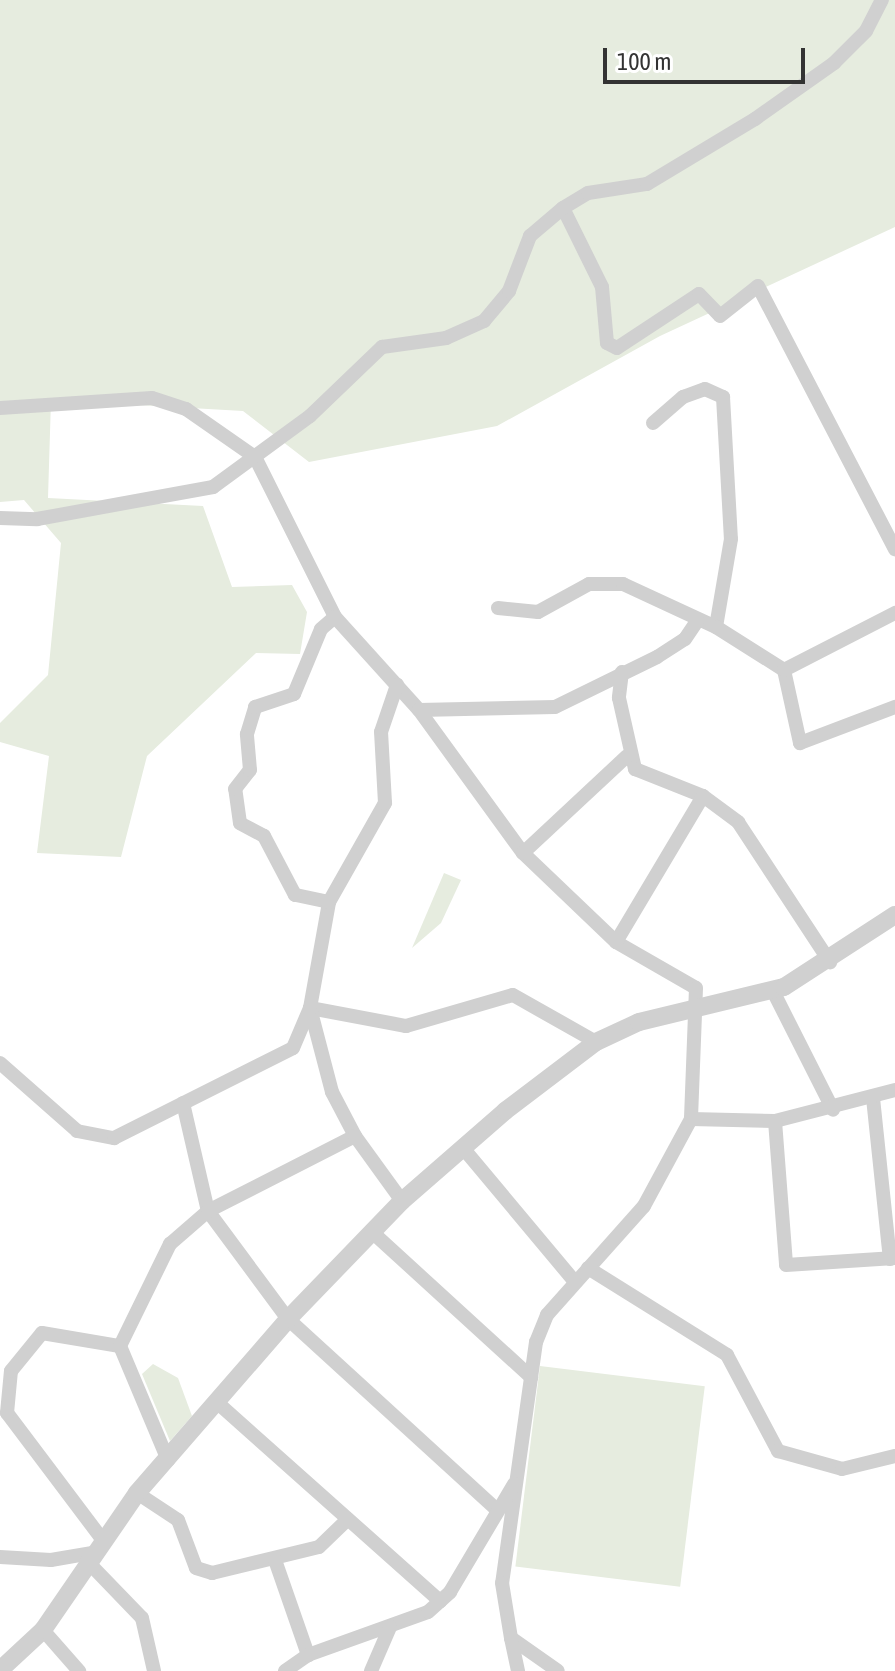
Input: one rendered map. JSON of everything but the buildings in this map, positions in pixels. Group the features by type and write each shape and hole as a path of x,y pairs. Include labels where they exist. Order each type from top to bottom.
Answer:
{"street":[{"path":"0,518 37,519 213,487 255,457 382,347 446,338 484,321 509,291 530,236 563,208 588,193 647,184 755,119 834,63 866,31 882,0"},
{"path":"563,208 602,287 607,343 617,348 699,294 720,316 758,286 895,549"},
{"path":"653,423 683,397 705,389 723,397 731,539 716,627"},
{"path":"0,408 152,398 186,409 255,457 335,617 419,710 523,853 616,942 696,988 698,1009 691,1119 644,1206 547,1315 531,1377 519,1479 501,1548 511,1638 518,1671"},
{"path":"498,608 538,612 589,584 623,584 697,621 716,627 784,670 800,743 895,707"},
{"path":"784,670 895,613"},
{"path":"329,902 295,895 264,836 240,823 235,789 250,770 247,734 255,707 294,694 321,629 335,617"},
{"path":"419,710 555,707 685,639 697,621"},
{"path":"622,672 627,756 656,781 703,796 755,844 830,962"},
{"path":"0,1063 77,1131 114,1138 293,1048 310,1008 329,902 385,803 381,732 397,685"},
{"path":"523,853 627,756"},
{"path":"616,942 703,796"},
{"path":"0,1670 43,1630 94,1551 137,1493 220,1405 288,1319 371,1231 463,1148 596,1042 698,1009 773,991 830,962 895,915"},
{"path":"773,991 833,1110"},
{"path":"310,1008 406,1026 513,995 596,1042"},
{"path":"310,1008 332,1092 355,1136 402,1201"},
{"path":"691,1119 775,1121 833,1110 895,1090"},
{"path":"775,1121 786,1265 892,1258 873,1098"},
{"path":"183,1103 208,1211 288,1319 495,1508"},
{"path":"168,1460 120,1346 170,1244 208,1211 355,1136"},
{"path":"463,1148 575,1282"},
{"path":"371,1231 531,1377"},
{"path":"588,1268 727,1355 778,1451 842,1469 895,1456"},
{"path":"120,1346 42,1333 11,1371 4,1418 142,1618 154,1671"},
{"path":"220,1405 440,1601"},
{"path":"285,1671 308,1655 390,1627 440,1601 495,1508 519,1479"},
{"path":"137,1493 178,1520 196,1568 212,1573 319,1547 348,1519"},
{"path":"0,1557 94,1551"},
{"path":"275,1560 308,1655"},
{"path":"371,1671 390,1627"},
{"path":"43,1630 79,1671"},
{"path":"511,1638 558,1671"}],"shaded area":[{"path":"0,0 895,0 895,227 660,336 497,426 309,462 243,411 51,400 48,498 203,506 232,587 292,585 307,612 300,654 256,653 147,756 121,857 37,853 49,756 0,742 0,723 48,675 61,543 24,500 0,502"},
{"path":"444,873 461,880 441,923 412,948"},
{"path":"153,1364 178,1378 192,1416 170,1441 142,1374"},
{"path":"540,1366 705,1386 680,1587 515,1566"}]}
